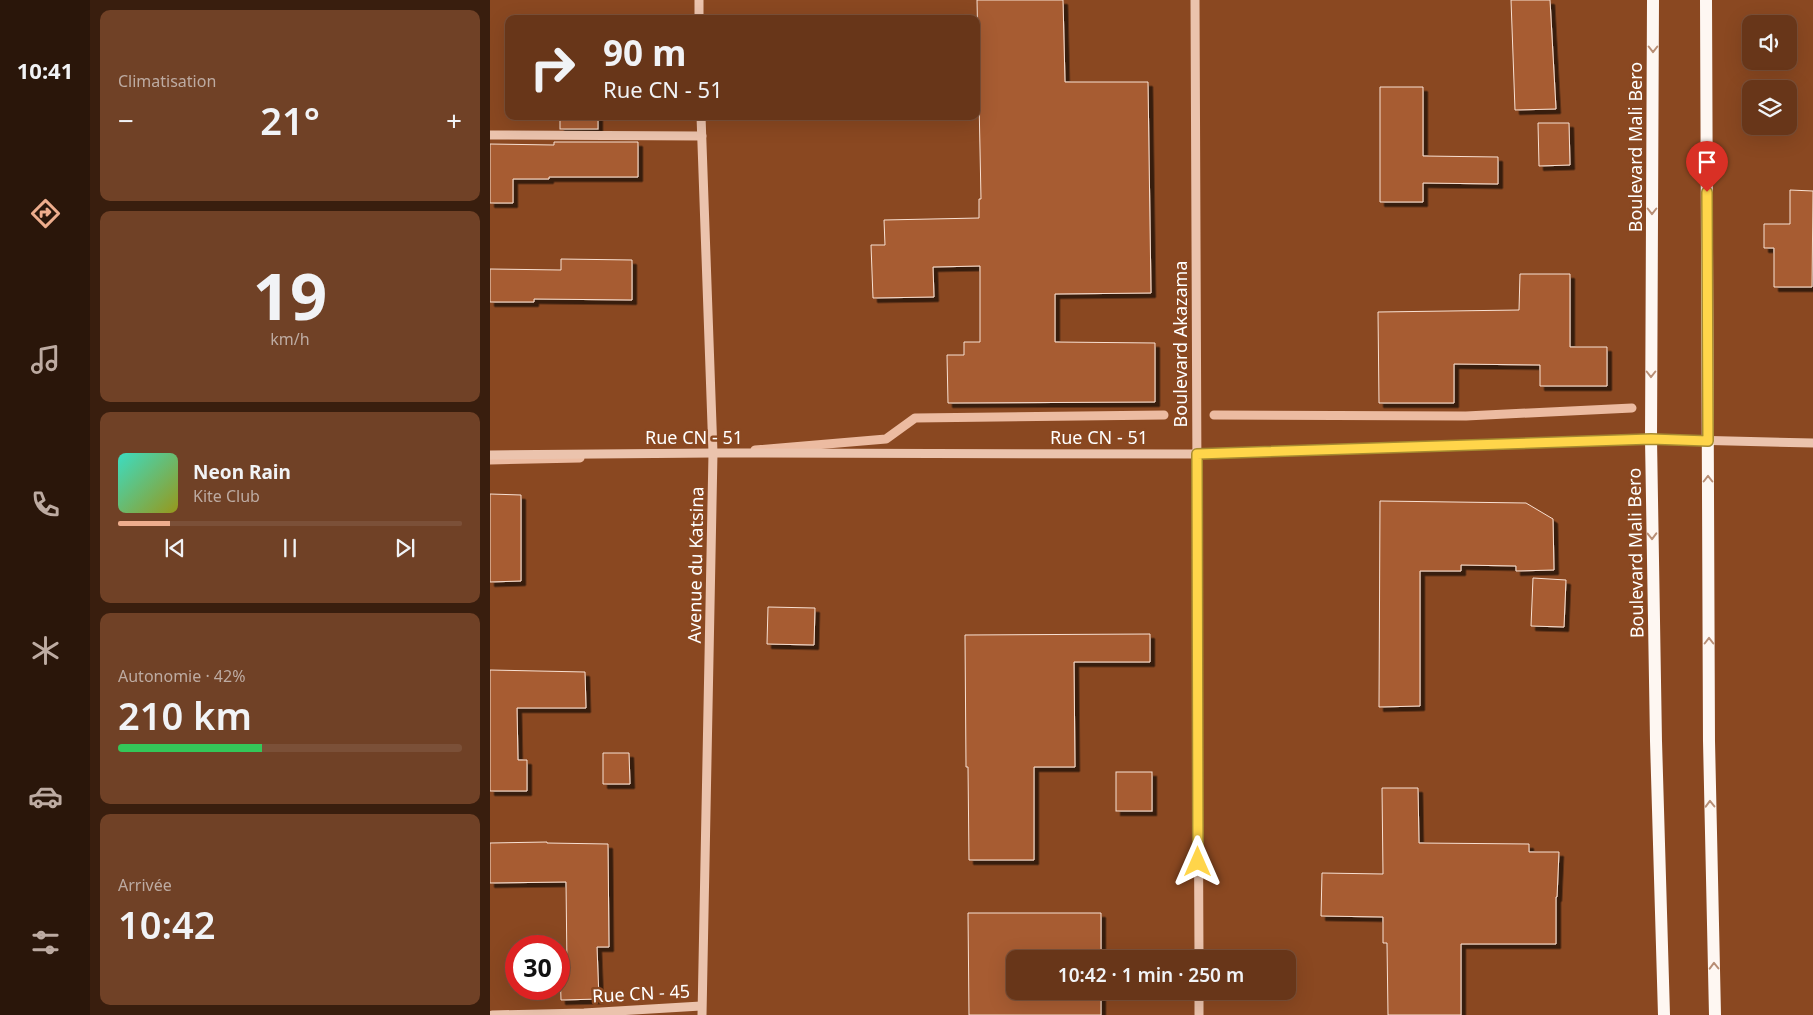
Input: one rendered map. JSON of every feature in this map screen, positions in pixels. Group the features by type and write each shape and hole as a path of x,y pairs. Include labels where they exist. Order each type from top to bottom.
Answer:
{"main road":[{"name":"Boulevard Mali Bero","path":"1653,0 1651,439 1655,731 1664,1015"},
{"path":"1706,0 1709,741 1715,1015"}],"street":[{"path":"699,0 699,15"},
{"name":"Boulevard Akazama","path":"1195,0 1199,950"},
{"name":"Avenue du Katsina","path":"701,120 713,453 702,1011"},
{"path":"490,135 702,136"},
{"name":"Rue CN - 51","path":"490,455 713,453 1197,454 1651,439 1813,443"},
{"path":"1199,1000 1199,1015"},
{"name":"Rue CN - 45","path":"492,1015 702,1011"}],"building":[{"path":"977,0 1063,0 1065,82 1148,82 1151,293 1055,294 1055,342 1155,343 1155,402 948,403 947,355 964,355 964,342 980,342 980,266 933,267 934,297 873,298 871,245 885,245 884,220 979,218 979,199 981,199 980,15 977,15"},
{"path":"1511,0 1550,0 1556,109 1515,110"},
{"path":"1380,87 1423,87 1423,156 1498,157 1498,184 1423,183 1423,202 1380,202"},
{"path":"560,120 598,120 598,129 560,129"},
{"path":"1538,123 1569,123 1570,165 1539,166"},
{"path":"554,142 638,142 638,177 513,179 513,203 490,203 490,144 554,145"},
{"path":"1790,190 1813,191 1812,287 1774,287 1774,248 1764,248 1764,224 1790,224"},
{"path":"561,259 632,260 632,300 534,299 534,302 490,302 490,269 561,270"},
{"path":"1520,274 1570,274 1570,347 1607,347 1607,386 1540,386 1540,365 1454,364 1454,403 1379,403 1378,312 1519,310"},
{"path":"490,494 521,495 521,581 490,582"},
{"path":"1380,501 1526,503 1553,519 1554,570 1516,571 1516,566 1461,565 1461,571 1420,571 1420,706 1379,707"},
{"path":"1533,578 1566,580 1564,627 1531,626"},
{"path":"768,607 815,608 814,645 767,644"},
{"path":"1150,634 1150,662 1074,662 1075,767 1034,767 1034,860 969,860 965,635"},
{"path":"490,670 585,672 586,708 517,708 518,760 527,760 527,791 490,791"},
{"path":"603,753 629,753 630,784 603,784"},
{"path":"1116,772 1152,772 1152,811 1116,811"},
{"path":"1382,788 1418,788 1419,843 1529,844 1529,852 1559,852 1556,897 1556,944 1461,944 1461,1015 1388,1015 1387,943 1383,943 1383,917 1321,916 1322,873 1383,874"},
{"path":"490,843 608,844 609,947 597,947 599,999 570,1000 570,935 567,935 566,882 490,883"},
{"path":"968,913 1101,913 1101,950 1006,950 1006,1000 1101,1000 1101,1015 969,1015"}],"waterway":[{"path":"1214,415 1466,416 1632,408"},
{"path":"755,450 886,439 915,418 1164,415"},
{"path":"490,460 580,458"}],"route":[{"path":"1198,862 1197,454 1651,439 1708,441 1707,192"}]}
